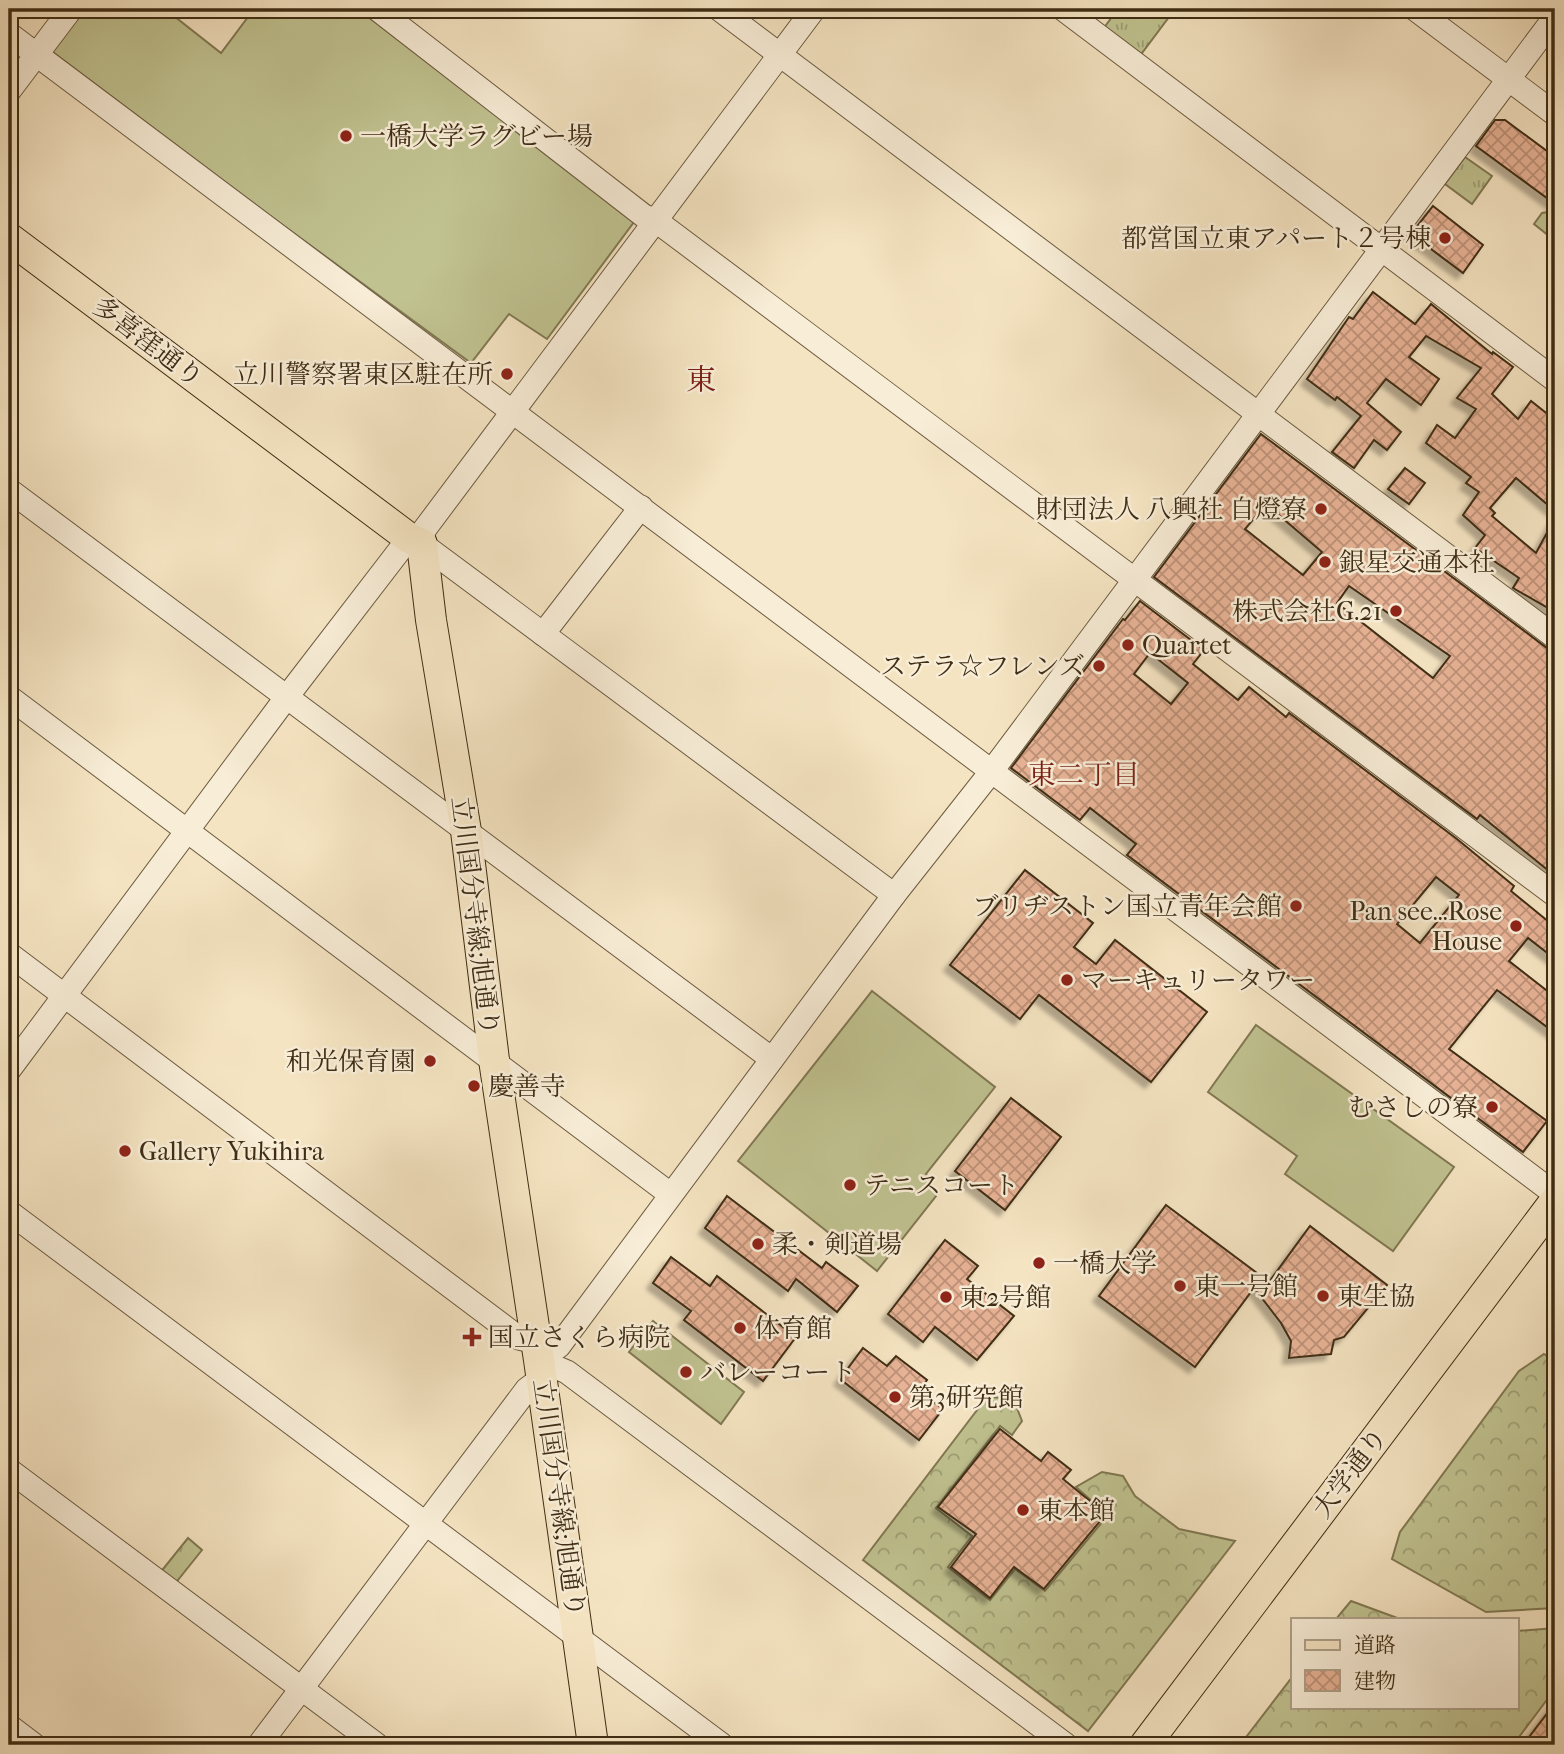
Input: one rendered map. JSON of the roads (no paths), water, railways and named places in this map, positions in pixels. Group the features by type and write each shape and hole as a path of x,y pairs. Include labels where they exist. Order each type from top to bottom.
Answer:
{"main road":[{"name":"多喜窪通り","path":"9,238 415,541"},
{"name":"立川国分寺線;旭通り","path":"415,541 466,831 494,1060 593,1745"},
{"name":"大学通り","path":"1146,1745 1555,1202"},
{"name":"大学通り","path":"1168,1745 1555,1232"}],"street":[{"path":"9,91 71,9"},
{"path":"377,9 644,216 655,220 1555,895"},
{"path":"719,9 1555,637"},
{"path":"9,1070 285,698 424,530 814,9"},
{"path":"1063,9 1555,380"},
{"path":"1415,9 1555,114"},
{"path":"259,1745 527,1388 539,1360 559,1346 894,895 990,772 1555,17"},
{"path":"9,34 1555,1194"},
{"path":"9,490 772,1059"},
{"path":"543,634 641,507"},
{"path":"415,541 894,895"},
{"path":"9,696 670,1194"},
{"path":"9,954 519,1338 539,1360 567,1372 1066,1745"},
{"path":"9,1212 722,1745"},
{"path":"9,1470 377,1745"},
{"path":"9,1726 34,1745"}],"place":[{"name":"一橋大学ラグビー場","path":"346,136"},
{"name":"都営国立東アパート２号棟","path":"1445,238"},
{"name":"立川警察署東区駐在所","path":"507,374"},
{"name":"財団法人 八興社 自燈寮","path":"1321,509"},
{"name":"銀星交通本社","path":"1325,562"},
{"name":"株式会社G.21","path":"1396,611"},
{"name":"Quartet","path":"1128,645"},
{"name":"ステラ☆フレンズ","path":"1099,666"},
{"name":"ブリヂストン国立青年会館","path":"1296,906"},
{"name":"Pan see...Rose House","path":"1516,926"},
{"name":"マーキュリータワー","path":"1067,980"},
{"name":"和光保育園","path":"430,1061"},
{"name":"慶善寺","path":"474,1086"},
{"name":"むさしの寮","path":"1492,1107"},
{"name":"Gallery Yukihira","path":"125,1151"},
{"name":"テニスコート","path":"850,1185"},
{"name":"柔・剣道場","path":"758,1244"},
{"name":"一橋大学","path":"1039,1263"},
{"name":"東一号館","path":"1180,1286"},
{"name":"東生協","path":"1323,1296"},
{"name":"東2号館","path":"946,1297"},
{"name":"体育館","path":"740,1328"},
{"name":"国立さくら病院","path":"472,1337"},
{"name":"バレーコート","path":"686,1372"},
{"name":"第3研究館","path":"895,1397"},
{"name":"東本館","path":"1023,1510"}],"district":[{"name":"東","path":"701,380"},
{"name":"東二丁目","path":"1084,774"}]}
